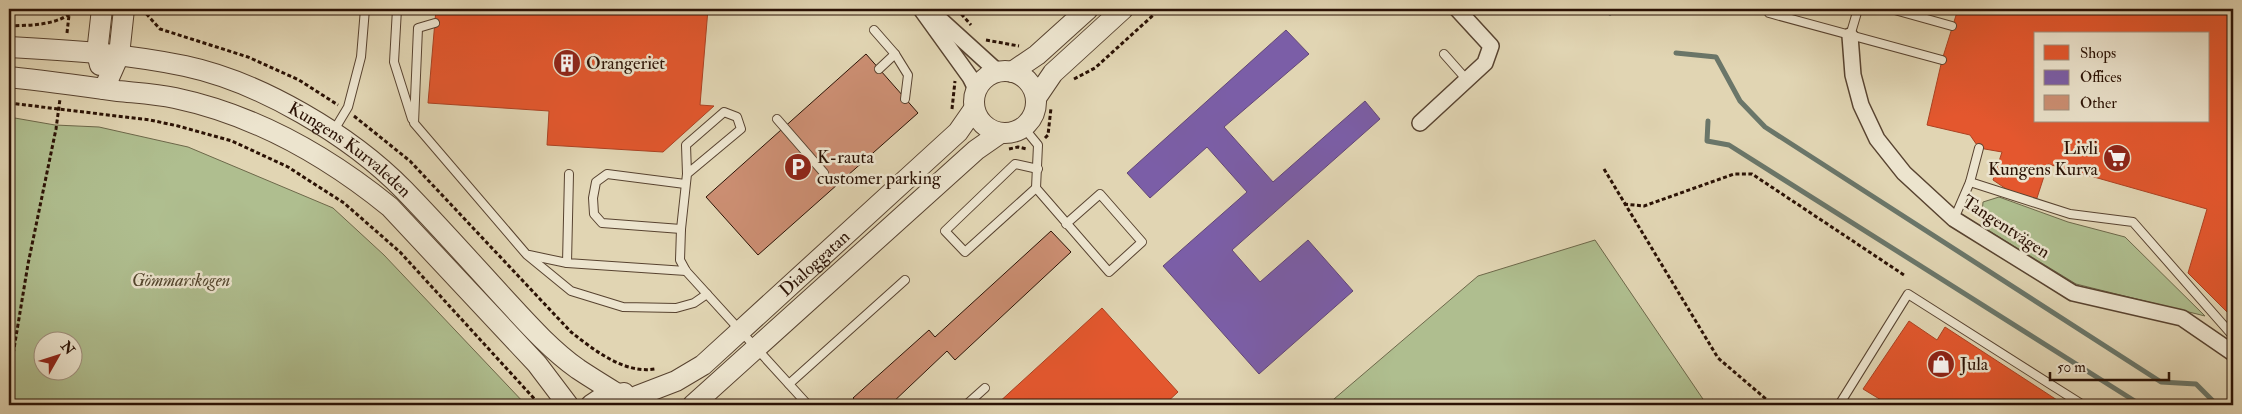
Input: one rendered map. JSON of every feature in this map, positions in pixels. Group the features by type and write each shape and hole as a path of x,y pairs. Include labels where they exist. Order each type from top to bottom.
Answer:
{"street":[{"path":"102,9 97,53 104,89"},
{"path":"104,89 119,55 124,9"},
{"path":"921,9 970,77 976,89"},
{"path":"928,9 1005,72 1026,78 1034,90 1036,98 1034,114 1024,128 1012,134 998,134 987,129 979,120 974,109 973,99 976,89 982,81 1005,72 1037,56 1088,9"},
{"path":"1036,98 1053,73 1123,9"},
{"path":"1420,122 1485,63 1491,46 1457,9"},
{"name":"Tangentvägen","path":"1850,36 1855,83 1861,106 1877,139 1904,172 1954,218 2073,293 2182,318 2233,353"},
{"name":"Kungens Kurvaleden","path":"9,47 119,55 187,66 279,102 333,132 378,165 403,189 535,332 577,368 616,393"},
{"name":"Kungens Kurvaleden","path":"9,76 174,98 217,109 277,132 335,166 390,207 537,364 568,405"},
{"name":"Dialoggatan","path":"644,401 703,365 958,132 974,109"},
{"name":"Dialoggatan","path":"693,405 971,154 998,134"},
{"path":"591,405 603,397 616,393 644,401"}],"lane":[{"path":"333,132 348,107 361,57 366,9"},
{"path":"398,9 394,62 414,123 527,255 571,291 623,308 676,308 694,303 707,294"},
{"path":"1766,9 1769,13 1942,60"},
{"path":"1850,36 1858,9"},
{"path":"1891,9 1952,26"},
{"path":"414,123 418,28 435,23"},
{"path":"874,30 895,54 908,75 905,99"},
{"path":"879,69 895,54"},
{"path":"1444,54 1467,80"},
{"path":"687,174 741,129 737,116 724,112 686,145 687,174 681,229 680,260 686,271 808,405"},
{"path":"777,119 824,173"},
{"path":"1024,128 1038,145 1038,170 1036,188 965,252 945,231 1015,164 1038,170"},
{"path":"1954,218 1970,182 1979,148"},
{"path":"567,263 569,174"},
{"path":"681,229 602,223 594,214 593,198 596,182 607,174 685,184"},
{"path":"1970,182 2070,214 2133,222 2233,336"},
{"path":"1036,188 1066,224 1109,272 1142,242 1100,194 1066,224"},
{"path":"527,255 567,263 686,271"},
{"path":"789,384 905,280"},
{"path":"1840,405 1908,294 2083,405"},
{"path":"966,405 985,388"}],"path":[{"path":"9,26 52,22 63,18 75,9"},
{"path":"1071,80 1095,68 1160,9"},
{"path":"9,103 150,120 204,133 232,141 259,153 319,186 344,203 400,252 540,405"},
{"path":"9,379 24,282 59,108"},
{"path":"1604,169 1718,358 1773,405"},
{"path":"1624,204 1644,206 1734,174 1752,174 1904,275"}],"green space":[{"name":"Gömmarskogen","path":"9,117 55,125 99,127 188,147 333,208 384,255 526,405 9,405"},
{"path":"1999,197 2068,222 2125,237 2205,316 2076,284 1981,226 1983,202"},
{"path":"1595,240 1707,405 1327,405 1478,276"}],"building: Shops":[{"name":"Orangeriet","path":"436,9 708,9 700,105 714,106 663,152 547,145 549,111 428,103"},
{"name":"Livli Kungens Kurva","path":"1958,9 2233,9 2233,318 2188,273 2207,209 2048,164 2036,201 2018,197 1993,180 2002,152 1979,148 1970,135 1927,125 1942,60"},
{"path":"1102,308 1178,392 1164,405 996,405"},
{"name":"Jula","path":"1909,321 1937,340 1945,327 2057,400 2053,405 1884,405 1886,403 1863,389"}],"building: Offices":[{"path":"1286,30 1309,54 1224,127 1273,182 1365,101 1380,119 1232,250 1260,282 1308,240 1353,291 1259,374 1163,266 1247,192 1207,147 1150,198 1127,173"}],"building: Other":[{"name":"K-rauta customer parking","path":"866,54 918,113 758,255 706,197"},
{"path":"1051,231 1071,252 955,360 947,351 890,405 859,405 853,398 929,330 935,337"}],"waterway":[{"path":"1607,9 1610,13"},
{"path":"1676,53 1716,57 1740,101 1765,127 2161,382 2196,384 2217,405"},
{"path":"1708,121 1707,141 1729,145 2141,405"}],"place":[{"name":"Orangeriet","path":"567,63"},
{"name":"Livli Kungens Kurva","path":"2117,158"},
{"name":"K-rauta customer parking","path":"798,167"},
{"name":"Jula","path":"1941,364"}]}
